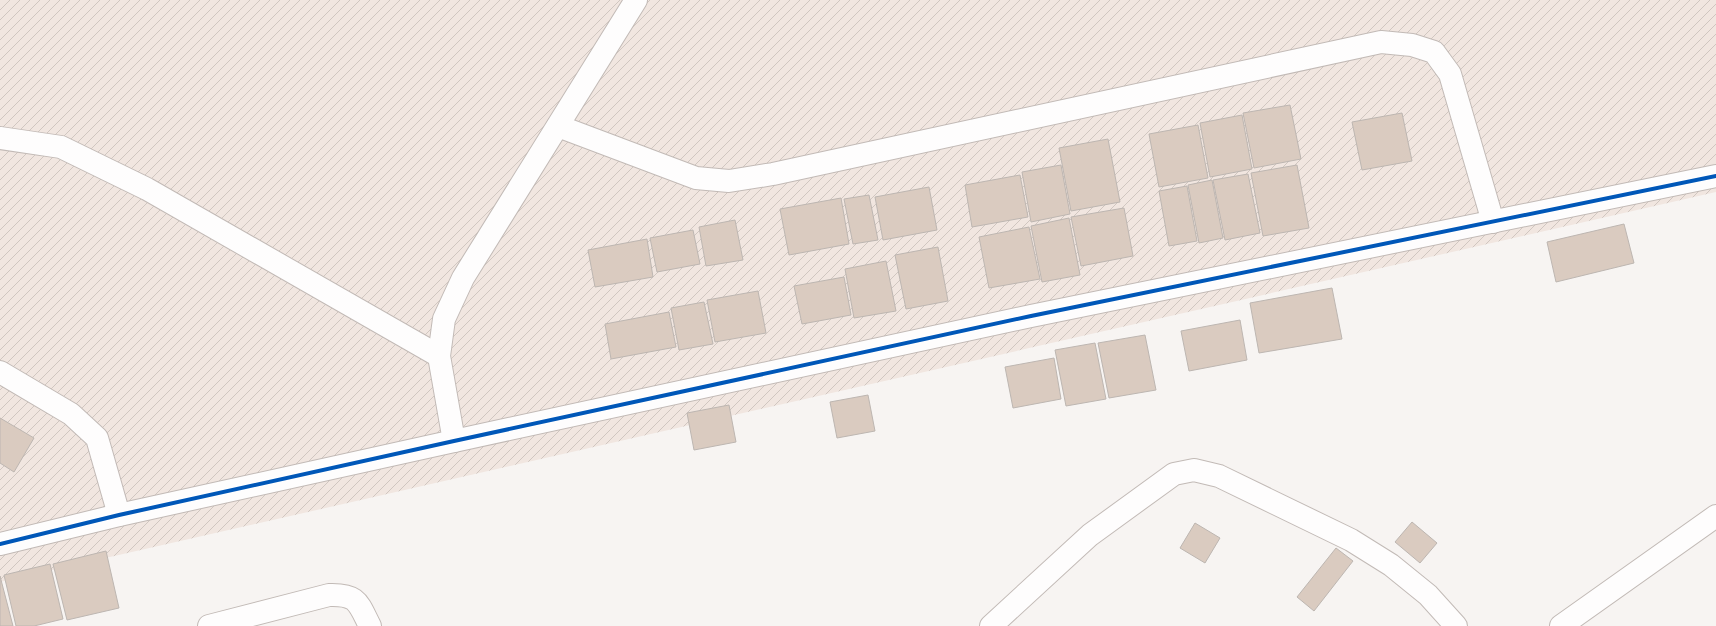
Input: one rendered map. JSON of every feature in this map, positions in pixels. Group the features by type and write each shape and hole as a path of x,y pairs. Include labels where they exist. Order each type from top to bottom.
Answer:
{"street":[{"path":"454,441 439,356 444,319 463,278 636,0"},
{"path":"558,126 696,178 729,181 773,174 1381,42 1412,45 1434,52 1450,74 1493,222"},
{"path":"0,138 61,146 140,185 439,356"},
{"path":"0,544 119,515 1031,316 1716,176"},
{"path":"0,372 71,414 97,438 119,515"},
{"path":"991,626 1090,535 1174,474 1194,470 1220,476 1351,540 1391,565 1428,595 1456,626"},
{"path":"1561,626 1716,516"},
{"path":"209,626 329,595 342,594 355,599 360,604 370,626"}],"shaded area":[{"path":"0,0 1716,0 1716,192 0,582"}],"building":[{"path":"1290,105 1301,159 1254,168 1243,113"},
{"path":"1402,113 1412,161 1362,170 1352,122"},
{"path":"1242,115 1252,169 1210,177 1200,123"},
{"path":"1198,125 1208,178 1159,187 1149,134"},
{"path":"1108,139 1120,202 1071,211 1059,148"},
{"path":"1061,165 1070,214 1031,222 1022,172"},
{"path":"1297,165 1309,228 1263,236 1251,173"},
{"path":"1248,174 1260,233 1225,240 1213,180"},
{"path":"1020,175 1028,217 972,227 965,185"},
{"path":"1212,180 1223,238 1199,243 1188,185"},
{"path":"1187,186 1197,241 1169,246 1159,191"},
{"path":"929,187 937,230 883,240 875,197"},
{"path":"869,195 878,240 853,244 844,199"},
{"path":"841,198 849,244 789,255 780,209"},
{"path":"1124,208 1133,256 1081,266 1071,217"},
{"path":"1069,218 1080,275 1042,282 1031,226"},
{"path":"735,220 743,260 706,266 699,227"},
{"path":"1624,224 1634,263 1556,282 1547,242"},
{"path":"1029,227 1040,279 989,288 979,237"},
{"path":"693,230 700,264 657,272 650,238"},
{"path":"647,239 653,277 595,287 588,250"},
{"path":"938,247 948,301 906,309 895,255"},
{"path":"886,261 896,311 854,318 845,269"},
{"path":"844,277 851,315 802,324 794,286"},
{"path":"1332,288 1342,339 1259,353 1250,303"},
{"path":"758,291 766,333 715,342 707,300"},
{"path":"704,302 713,344 679,350 671,308"},
{"path":"669,312 676,347 611,359 605,324"},
{"path":"1240,320 1247,360 1189,371 1181,331"},
{"path":"1145,335 1156,390 1109,398 1098,343"},
{"path":"1095,343 1106,399 1066,406 1055,350"},
{"path":"1054,358 1061,399 1013,408 1005,367"},
{"path":"868,395 875,431 837,438 830,402"},
{"path":"729,405 736,442 694,450 687,413"},
{"path":"0,418 34,438 14,472 0,463"},
{"path":"1412,522 1437,543 1420,563 1395,542"},
{"path":"1195,523 1220,538 1205,563 1180,548"},
{"path":"1336,548 1353,561 1314,611 1297,597"},
{"path":"106,551 119,608 67,620 53,564"},
{"path":"50,564 63,619 34,626 16,626 4,575"},
{"path":"0,576 13,626 0,626"}],"cycle path":[{"path":"0,544 119,515 1031,316 1716,176"}]}
